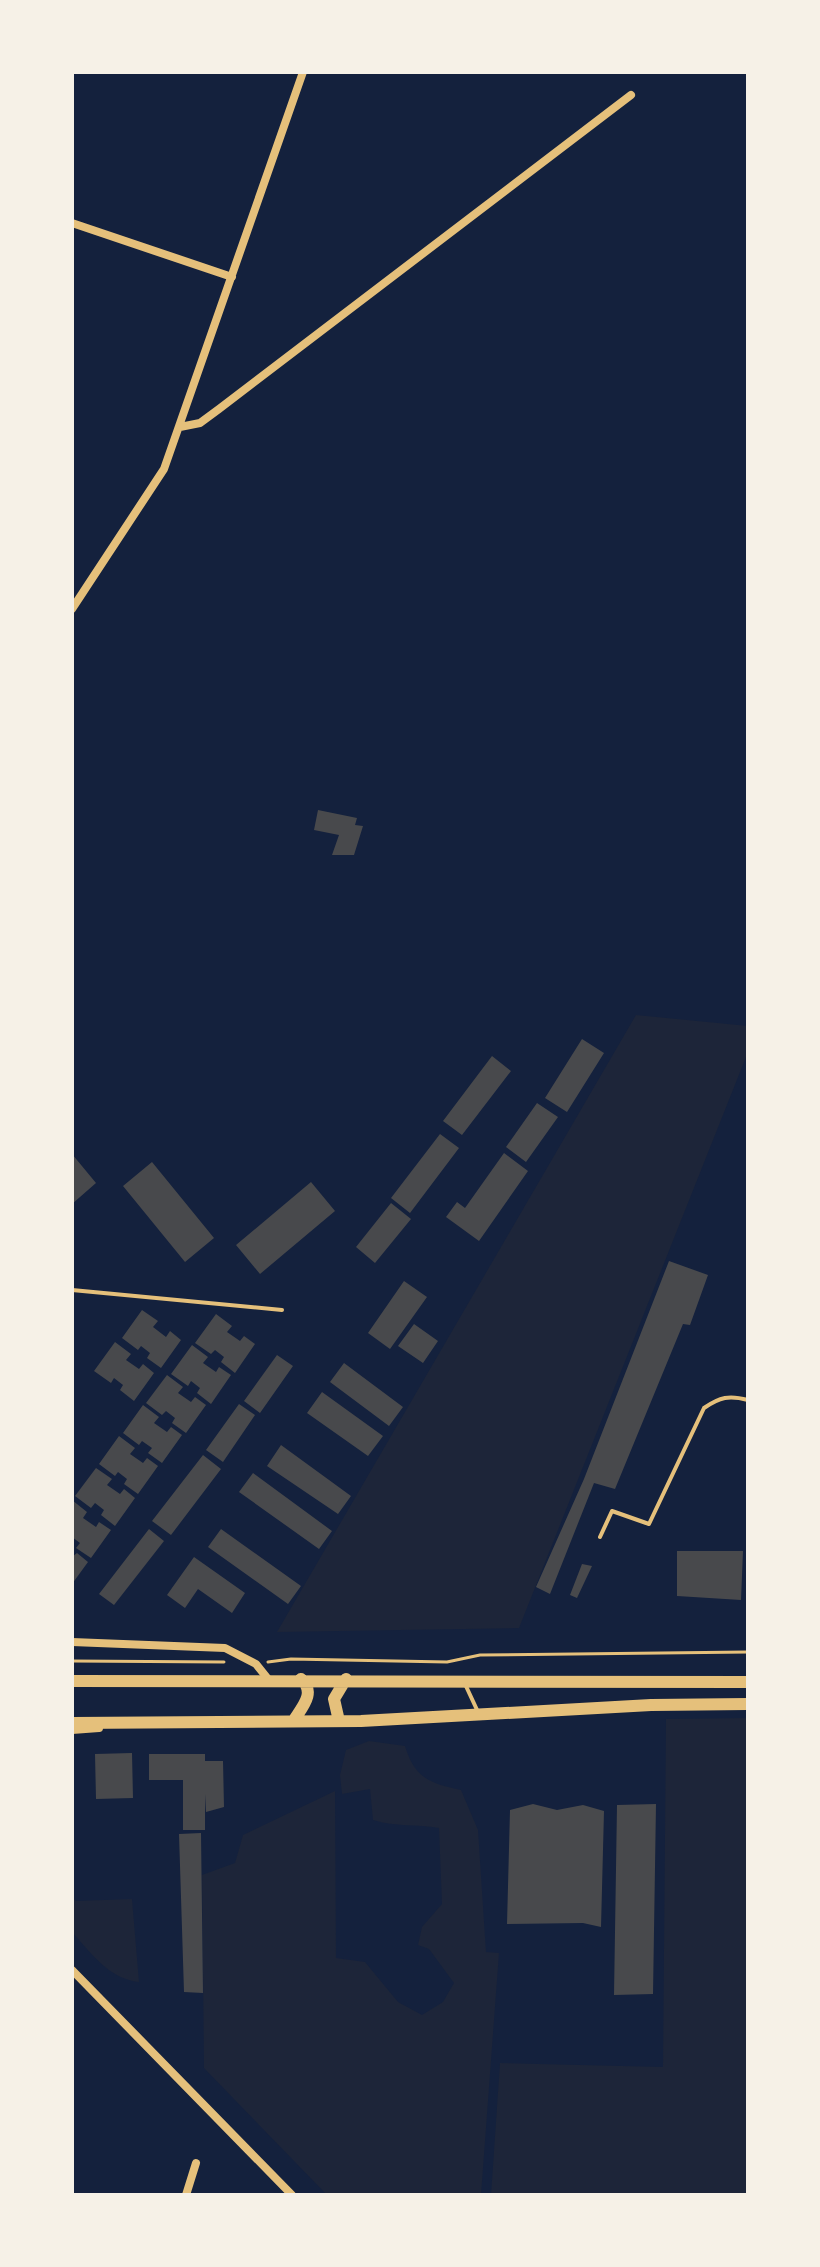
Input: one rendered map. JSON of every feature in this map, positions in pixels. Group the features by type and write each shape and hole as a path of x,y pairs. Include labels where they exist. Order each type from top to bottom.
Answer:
{"main road":[{"path":"294,1720 309,1695 308,1687 301,1679"},
{"path":"72,1681 346,1679 748,1682"},
{"path":"339,1721 334,1699 338,1687 346,1679"},
{"path":"72,1723 339,1721 664,1704 748,1704"}],"street":[{"path":"72,609 164,469 303,72"},
{"path":"180,427 200,423 210,416 631,95"},
{"path":"72,223 232,277"},
{"path":"72,1642 225,1648 256,1664 268,1679"},
{"path":"72,1730 154,1723"},
{"path":"72,1970 292,2195"},
{"path":"186,2195 196,2163"}],"lane":[{"path":"72,1290 282,1310"},
{"path":"600,1537 612,1511 649,1524 704,1408 718,1398 732,1395 748,1400"},
{"path":"464,1682 479,1714"}],"path":[{"path":"256,1664 291,1659 447,1662 480,1655 748,1652"},
{"path":"72,1661 226,1662"}],"shaded area":[{"path":"636,1015 748,1026 748,1052 519,1628 277,1632"},
{"path":"748,1718 748,2195 491,2195 500,2063 663,2067 666,1719"},
{"path":"369,1741 405,1746 414,1766 425,1778 461,1790 478,1830 486,1952 499,1953 481,2195 327,2195 204,2068 202,1875 235,1863 243,1835 335,1791 336,1958 365,1962 398,2002 422,2015 443,2002 454,1983 429,1949 418,1945 422,1927 442,1904 439,1828 373,1820 370,1789 342,1794 340,1775 346,1750"},
{"path":"72,1897 76,1901 132,1899 139,1982 110,1970 72,1932"}],"building":[{"path":"318,810 357,818 355,825 363,826 354,855 332,855 339,835 314,830"},
{"path":"582,1039 604,1053 567,1112 545,1098"},
{"path":"492,1056 511,1071 462,1135 443,1121"},
{"path":"537,1103 558,1117 526,1162 506,1147"},
{"path":"440,1134 459,1148 410,1213 391,1198"},
{"path":"504,1153 528,1171 479,1241 446,1217 457,1202 465,1208"},
{"path":"72,1154 96,1183 72,1204"},
{"path":"152,1162 214,1238 185,1262 123,1186"},
{"path":"311,1182 335,1211 260,1274 236,1245"},
{"path":"391,1203 411,1219 375,1263 356,1247"},
{"path":"669,1261 708,1275 690,1325 683,1324 615,1489 594,1483 550,1594 536,1587 584,1479"},
{"path":"404,1281 427,1297 390,1349 368,1333"},
{"path":"142,1310 158,1321 153,1327 166,1337 170,1331 181,1340 161,1368 147,1358 150,1353 141,1346 138,1350 122,1338"},
{"path":"216,1314 232,1326 227,1332 240,1341 244,1336 255,1344 235,1373 221,1362 224,1357 215,1350 211,1354 195,1343"},
{"path":"414,1324 438,1341 423,1363 398,1346"},
{"path":"115,1342 131,1354 126,1360 139,1369 143,1364 154,1373 134,1401 120,1390 123,1385 114,1378 111,1383 94,1371"},
{"path":"192,1345 208,1357 203,1363 216,1372 219,1367 231,1375 211,1404 197,1393 200,1388 191,1381 188,1386 171,1374"},
{"path":"277,1355 293,1366 260,1413 244,1401"},
{"path":"344,1363 403,1407 389,1426 330,1382"},
{"path":"167,1375 183,1387 178,1393 191,1402 195,1397 206,1405 186,1433 172,1423 175,1418 166,1411 162,1415 146,1403"},
{"path":"322,1392 383,1436 368,1456 307,1413"},
{"path":"239,1404 255,1415 223,1462 206,1450"},
{"path":"143,1405 159,1417 154,1423 167,1432 171,1427 182,1435 162,1463 148,1453 152,1448 142,1441 139,1445 123,1433"},
{"path":"119,1436 135,1448 130,1454 143,1463 147,1458 158,1466 138,1494 124,1484 127,1479 118,1472 115,1476 99,1464"},
{"path":"281,1445 351,1496 338,1514 267,1466"},
{"path":"203,1455 221,1469 171,1535 152,1521"},
{"path":"96,1468 112,1479 107,1485 120,1494 124,1489 135,1498 115,1526 101,1515 104,1510 95,1503 91,1508 75,1496"},
{"path":"253,1473 332,1531 319,1549 239,1492"},
{"path":"72,1500 87,1512 83,1518 96,1527 99,1522 111,1530 91,1558 76,1548 80,1543 72,1537"},
{"path":"149,1529 164,1541 114,1605 99,1594"},
{"path":"221,1529 301,1586 288,1604 208,1547"},
{"path":"677,1551 743,1551 741,1600 677,1596"},
{"path":"77,1553 88,1562 72,1584 72,1557"},
{"path":"194,1557 245,1593 232,1613 198,1589 185,1608 167,1595"},
{"path":"582,1564 592,1566 577,1598 570,1595"},
{"path":"132,1753 133,1798 96,1799 95,1754"},
{"path":"149,1754 205,1754 205,1761 223,1761 224,1807 206,1812 205,1794 205,1830 183,1830 183,1780 149,1780"},
{"path":"533,1804 557,1810 583,1805 604,1811 601,1927 583,1923 507,1924 510,1810"},
{"path":"656,1804 653,1994 614,1995 617,1805"},
{"path":"201,1833 203,1993 184,1992 179,1834"}]}
